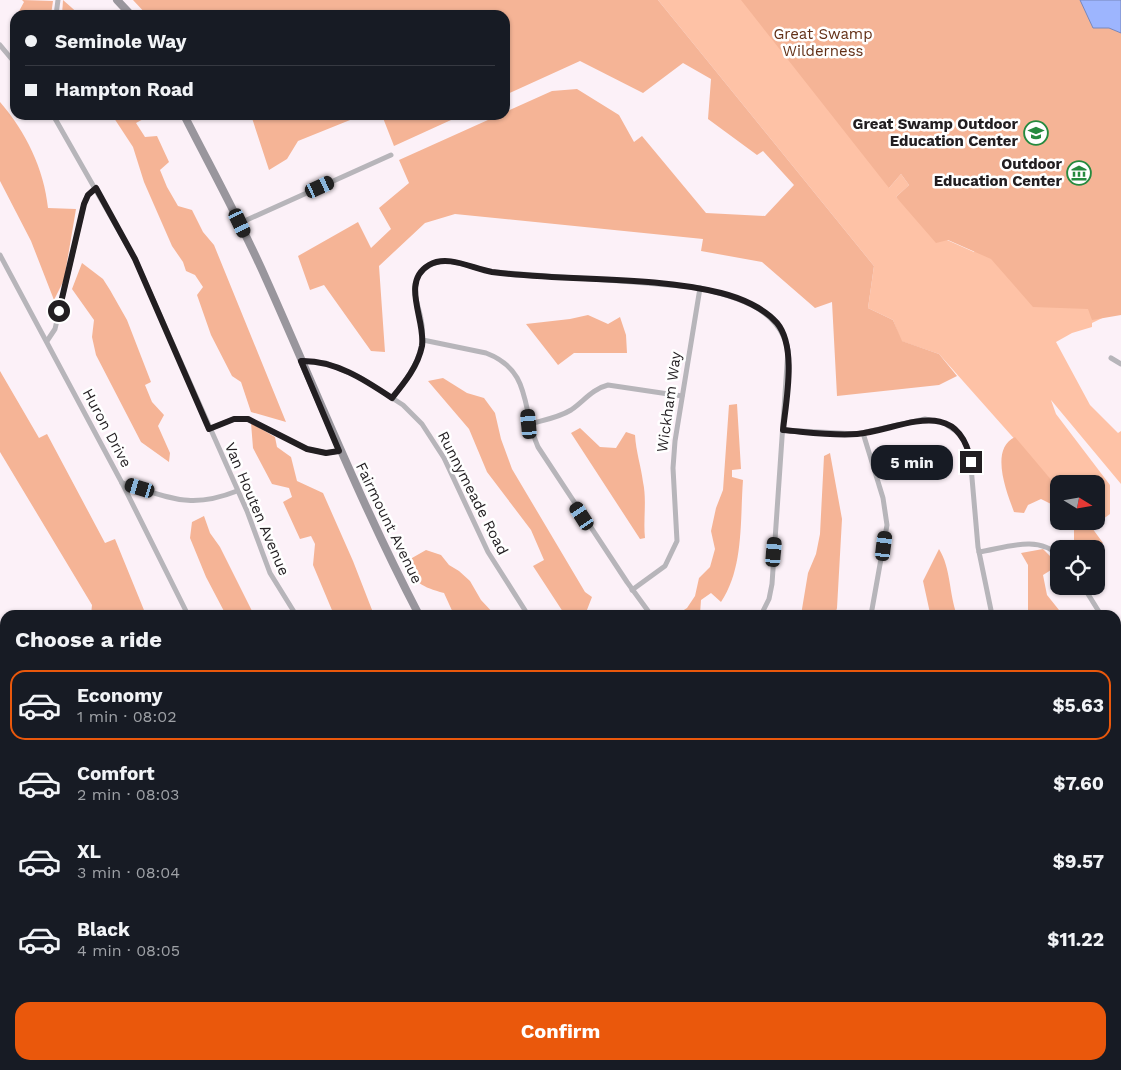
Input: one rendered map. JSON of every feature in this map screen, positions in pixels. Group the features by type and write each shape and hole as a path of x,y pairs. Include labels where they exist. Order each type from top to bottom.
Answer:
{"main road":[{"path":"117,0 126,10"},
{"name":"Fairmount Avenue","path":"187,120 240,223 339,451 386,551 416,610"}],"street":[{"path":"0,45 10,57"},
{"name":"Van Houten Avenue","path":"56,120 135,259 237,491 270,573 293,610"},
{"path":"240,223 391,155"},
{"path":"47,341 55,329 84,204 88,195 96,188"},
{"name":"Huron Drive","path":"0,255 122,483 186,610"},
{"path":"392,398 412,373 423,340 422,319 415,293 416,282 427,267 438,262 449,262 493,272 700,288 744,301 764,312 779,325 788,350 772,584 769,599 764,610"},
{"name":"Wickham Way","path":"632,590 665,566 676,542 674,456 700,288"},
{"path":"423,340 477,350 502,361 513,370 521,383 526,397 529,424 543,456 647,610"},
{"path":"1111,358 1121,364"},
{"name":"Runnymeade Road","path":"301,361 326,363 361,378 392,398 415,417 432,438 488,552 525,610"},
{"path":"529,424 560,416 580,403 592,391 608,385 682,396"},
{"path":"209,429 234,419 248,419 307,449 326,453 339,451"},
{"path":"783,430 845,434 863,433 925,419 944,423 957,432 963,439 970,455 979,552 991,610"},
{"path":"863,433 883,498 887,525 872,610"},
{"path":"122,483 191,502 214,500 237,491"},
{"path":"979,552 1028,543 1042,545 1050,550"},
{"path":"1088,595 1098,610"}],"green space":[{"path":"22,0 53,1 52,10 20,10 24,2"},
{"path":"63,0 74,10 62,10"},
{"path":"133,0 658,0 874,266 868,308 893,320 902,341 939,354 957,376 939,385 837,396 832,302 815,308 762,262 701,251 703,239 455,214 425,223 379,266 385,352 371,351 324,285 310,290 298,256 358,222 371,248 391,229 379,208 409,183 399,160 488,120 510,120 510,110 552,91 577,89 619,115 634,142 642,136 706,213 765,216 794,185 763,151 757,155 708,119 711,79 683,63 643,93 580,61 510,93 510,10 142,10"},
{"name":"Great Swamp Wilderness","path":"658,0 915,0 889,188 901,174 909,185 896,197 947,240 974,252 1121,0 1121,309 1092,323 1092,327 1072,333 1056,342 1090,405 1118,433 1121,431 1121,484 1051,400 1056,414 1102,475 1050,475 1050,479 939,354 901,341 893,320 868,308 874,266"},
{"name":"Great Swamp Outdoor Education Center","path":"741,0 1121,0 1121,315 1092,320 1088,309 1033,307 991,259 948,240 936,243 896,197 909,185 901,174 889,188"},
{"path":"0,102 10,115 10,120 14,120 26,138 38,165 48,208 76,209 64,280 54,300 31,241 0,181"},
{"path":"115,120 142,120 136,123 145,137 157,136 169,162 160,170 167,187 178,206 192,210 203,232 214,245 286,422 251,412 241,382 232,376 211,335 197,295 203,287 195,275 186,271 183,262 172,246 144,182 133,147"},
{"path":"253,120 350,120 298,141 287,159 269,170"},
{"path":"384,120 451,120 394,146"},
{"path":"82,263 103,279 127,320 151,382 145,385 152,402 164,415 158,426 170,453 169,462 141,442 96,355 92,337 94,320 72,289"},
{"path":"588,315 608,324 620,317 626,335 627,353 574,353 558,365 526,324 570,319"},
{"path":"0,371 39,438 47,434 105,543 115,539 144,610 92,610 92,605 0,452"},
{"path":"443,378 467,393 484,398 495,413 501,439 512,469 585,592 592,597 587,610 562,610 533,566 544,560 531,530 487,472 469,429 428,381"},
{"path":"737,404 741,469 732,470 732,477 743,480 740,543 734,574 721,602 711,593 701,600 700,610 684,610 695,596 699,578 710,567 715,549 711,531 716,508 723,490 729,405"},
{"path":"251,423 275,437 277,447 291,457 297,481 323,493 372,610 332,610 313,565 315,544 311,536 300,539 283,502 292,497 289,488 272,484 253,448"},
{"path":"580,428 600,447 616,448 626,432 635,435 644,489 645,538 640,539 571,433"},
{"path":"1015,437 1050,478 1050,504 1041,499 1028,505 1024,513 1014,512 1002,472 1001,461 1007,443"},
{"path":"830,453 842,519 837,608 836,610 802,610 808,573 816,554 820,534 824,456"},
{"path":"1105,478 1110,485 1110,514 1105,518"},
{"path":"204,516 210,533 220,547 252,610 223,610 206,577 190,538 192,522"},
{"path":"1074,530 1094,530 1101,540 1074,540"},
{"path":"939,549 946,564 956,610 929,610 923,581"},
{"path":"1043,549 1050,556 1050,571 1043,575 1047,595 1059,610 1028,610 1028,565 1021,553"},
{"path":"426,550 441,555 449,565 470,581 481,600 490,610 452,610 444,593 430,589 420,583 412,575 405,562"}],"water":[{"path":"1080,0 1121,0 1121,33 1109,28 1093,28"}],"place":[{"name":"Great Swamp Outdoor Education Center","path":"1036,133"},
{"name":"Outdoor Education Center","path":"1079,173"}],"route":[{"path":"59,311 84,204 88,195 96,188 135,259 209,429 234,419 253,420 293,443 307,449 326,453 339,451 301,361 317,360 326,363 361,378 392,398 412,373 422,348 422,319 415,288 422,271 432,264 444,261 493,272 700,288 744,301 772,317 779,325 788,350 783,430 857,434 918,420 932,419 944,423 957,432 967,447 971,462"}]}
